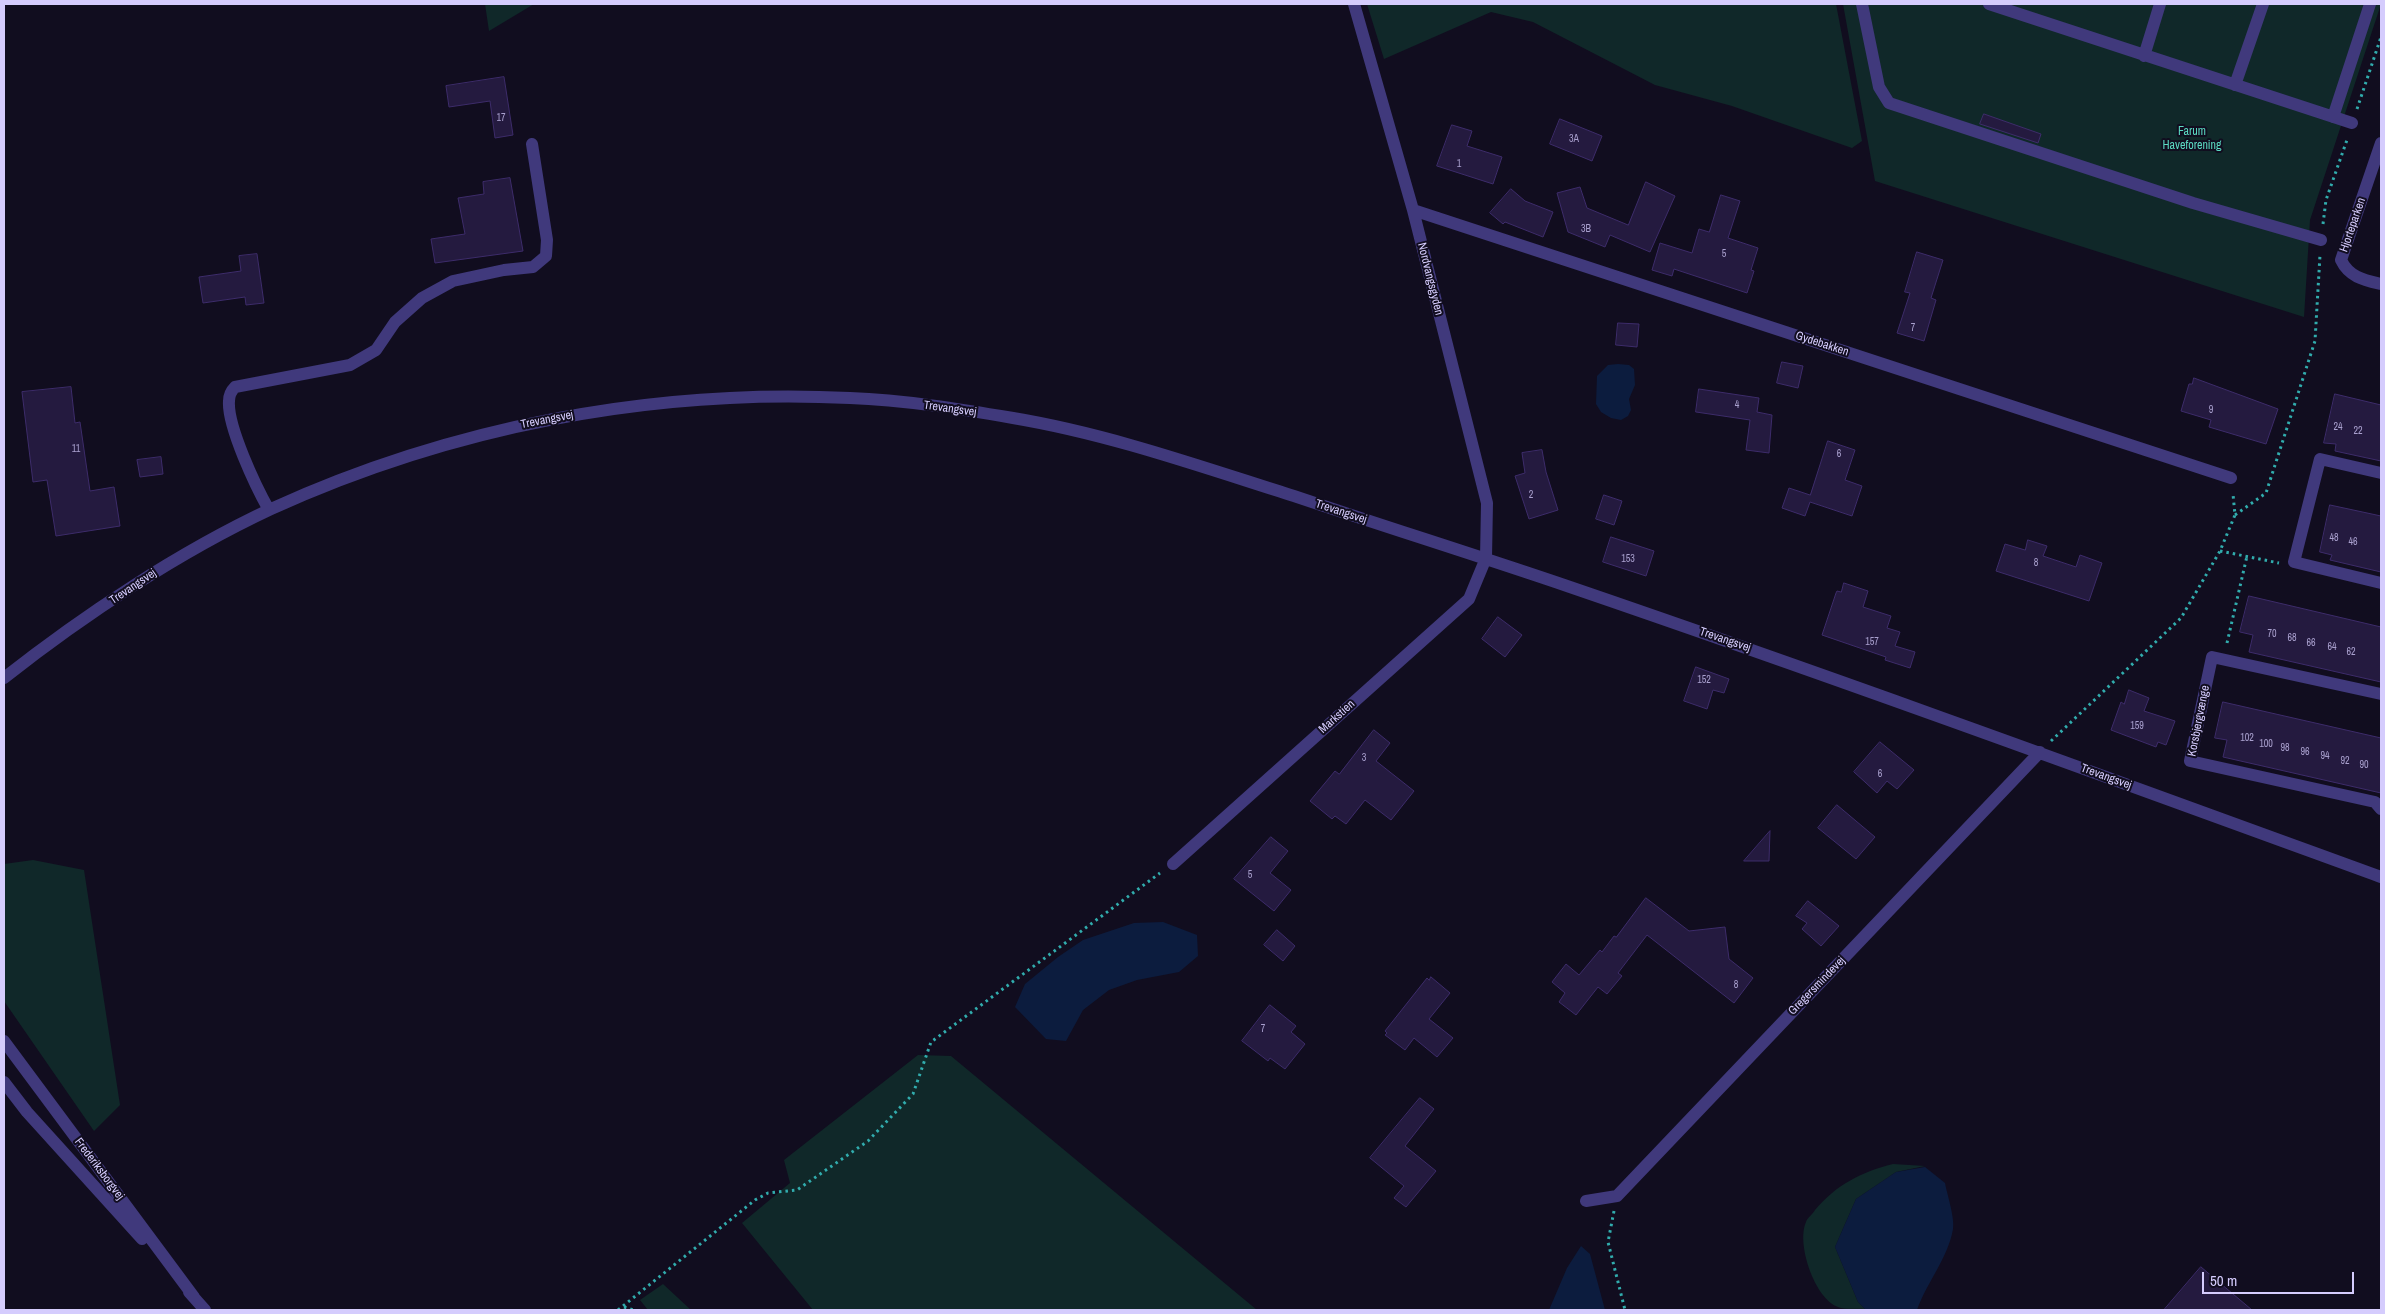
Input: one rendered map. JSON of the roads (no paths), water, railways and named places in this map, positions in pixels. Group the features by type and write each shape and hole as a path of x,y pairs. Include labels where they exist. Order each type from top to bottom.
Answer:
{"street":[{"name":"Nordvangsgyden","path":"1354,4 1413,210 1487,504 1486,558"},
{"path":"1862,4 1879,88 1889,103 2194,202 2321,240"},
{"path":"1989,4 2352,123"},
{"path":"2144,56 2160,4"},
{"path":"2235,85 2264,4"},
{"path":"2333,117 2370,4"},
{"name":"Hjorteparken","path":"2381,143 2342,260 2344,268 2351,274 2381,284"},
{"path":"270,510 250,470 232,422 228,401 230,392 235,387 350,364 376,350 395,322 422,298 453,281 504,270 533,267 546,256 547,240 532,144"},
{"name":"Gydebakken","path":"1413,210 2231,478"},
{"name":"Trevangsvej","path":"4,678 146,577 208,541 270,510 341,480 433,448 542,419 642,405 737,398 851,398 1017,419 1103,438 1226,474 1486,558 1754,650 2381,877"},
{"path":"2381,473 2320,459 2294,562 2381,583"},
{"name":"Markstien","path":"1173,864 1469,599 1486,558"},
{"name":"Korsbjergvænge","path":"2381,694 2212,657 2190,761 2376,802 2381,808"},
{"name":"Gregersmindevej","path":"1586,1201 1617,1196 2040,752"},
{"name":"Frederiksborgvej","path":"4,1041 194,1297"},
{"name":"Frederiksborgvej","path":"4,1082 28,1112 205,1310"}],"water":[{"path":"1608,365 1629,365 1634,369 1635,385 1629,399 1631,410 1628,416 1621,420 1611,418 1601,412 1596,404 1597,376"},
{"path":"1163,922 1197,935 1198,956 1179,972 1137,980 1109,990 1083,1010 1066,1041 1046,1039 1015,1007 1025,984 1058,957 1083,940 1134,923"},
{"path":"1925,1167 1945,1183 1953,1224 1947,1250 1917,1310 1866,1310 1858,1302 1835,1247 1856,1199 1896,1172"},
{"path":"1581,1246 1590,1254 1605,1310 1549,1310 1567,1268"}],"park label":[{"name":"Farum Haveforening","path":"2192,139"}]}
